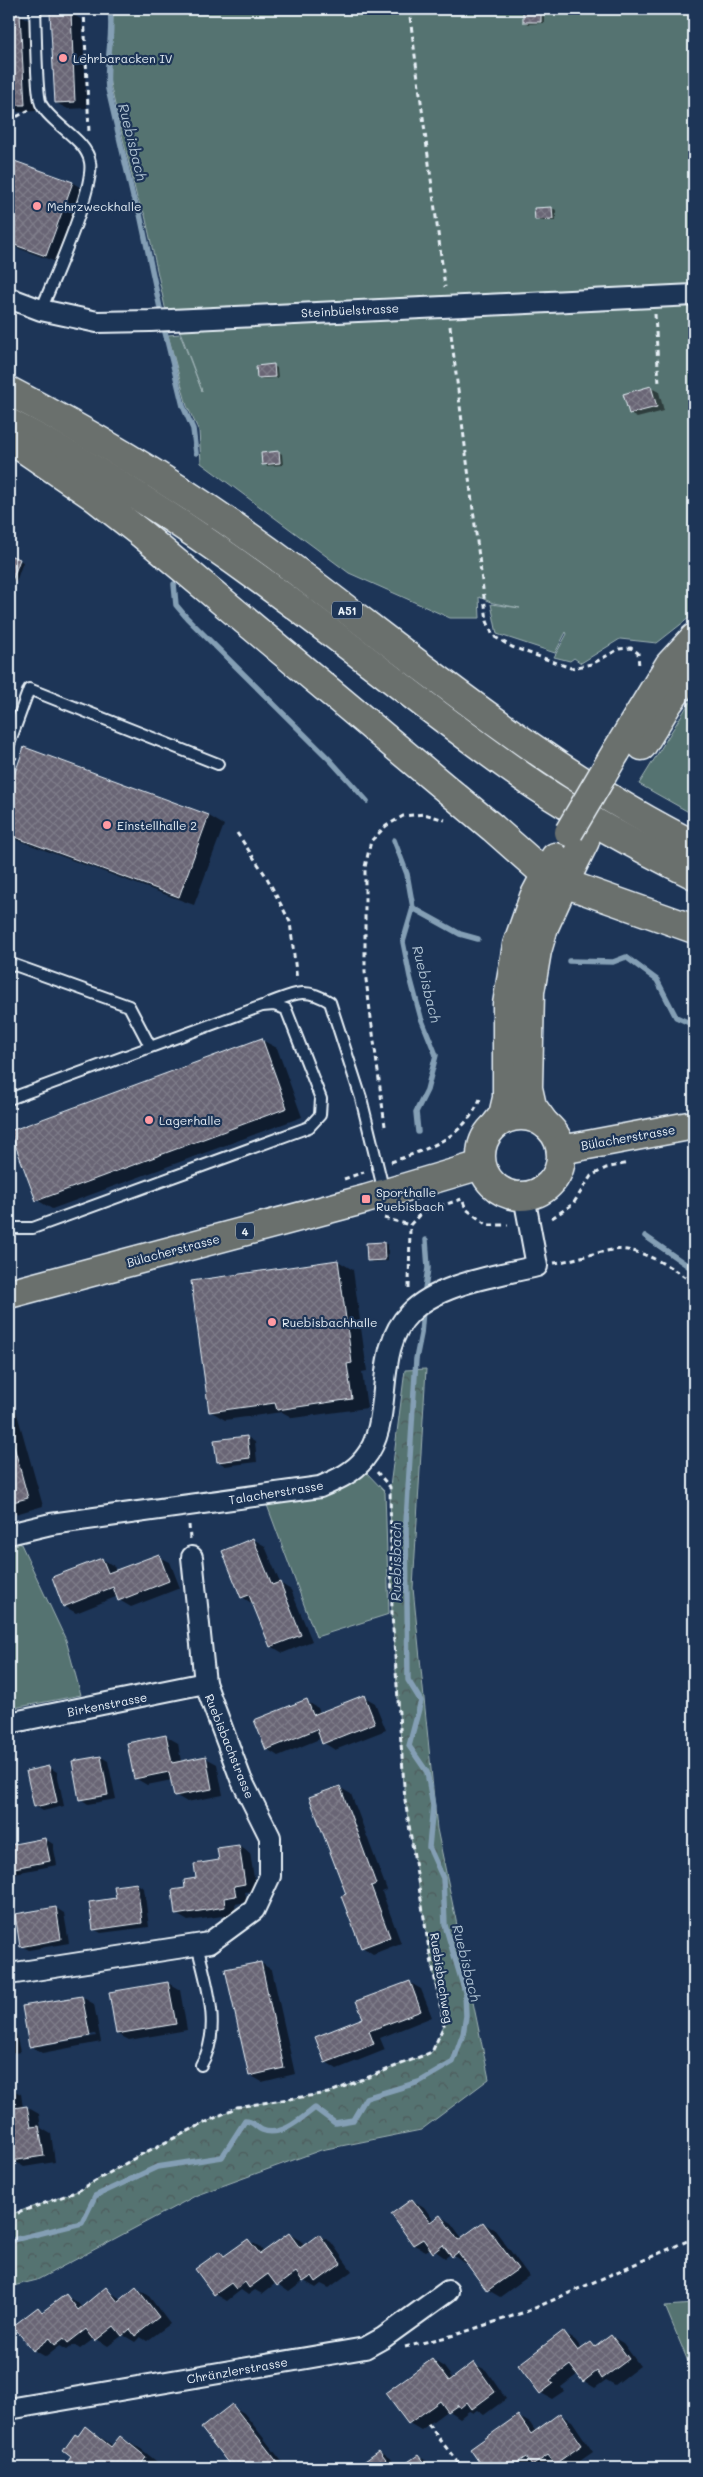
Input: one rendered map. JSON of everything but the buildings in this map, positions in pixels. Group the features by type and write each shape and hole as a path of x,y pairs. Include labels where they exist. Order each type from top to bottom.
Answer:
{"main road":[{"name":"A51","path":"9,392 75,427 170,484 295,571 465,701 530,747 634,813 689,840"},
{"name":"A51","path":"9,422 109,478 195,533 283,596 449,724 538,787 596,822 694,875"},
{"path":"9,438 93,496 143,535 555,879 694,929"},
{"path":"555,879 534,897 522,928 511,974 507,1004 507,1098 503,1115 488,1132 483,1142 481,1165 490,1182 497,1189 505,1193 524,1196 535,1194 553,1181 558,1172 561,1150 553,1131 545,1124 532,1106 528,1088 530,992 537,951 555,879 577,836 624,757 669,665 694,638"},
{"path":"624,757 694,668"},
{"path":"496,1124 516,1116 527,1116 545,1124"},
{"name":"Bülacherstrasse","path":"561,1150 694,1125"},
{"name":"Bülacherstrasse","path":"9,1294 382,1205 481,1165"}],"street":[{"name":"Steinbüelstrasse","path":"9,298 41,310 97,322 694,294"},
{"path":"524,1196 537,1266"},
{"name":"Talacherstrasse","path":"9,1534 51,1524 187,1504 320,1488 343,1477 365,1459 377,1435 390,1345 409,1313 426,1299 444,1290 537,1266"},
{"name":"Ruebisbachstrasse","path":"9,1974 209,1943 254,1910 270,1876 270,1837 241,1779 205,1683 192,1557"},
{"name":"Birkenstrasse","path":"9,1723 205,1683"},
{"name":"Chränzlerstrasse","path":"9,2409 364,2348 384,2338 448,2291"}],"lane":[{"path":"35,9 40,103 52,118 77,140 90,161 87,192 41,310"},
{"path":"9,744 29,689 218,764"},
{"path":"9,963 130,1006 150,1046"},
{"path":"9,1100 150,1046 298,993 316,993 330,1002 361,1098 382,1205"},
{"path":"9,1227 33,1228 309,1127 320,1115 321,1099 292,1022 286,1009 274,1005 262,1006"},
{"path":"198,1945 212,2011 209,2053 201,2065"}],"path":[{"path":"84,9 90,161"},
{"path":"409,9 487,621 493,636 512,647 571,668 592,664 619,649 631,648 638,653 640,663 636,672"},
{"path":"9,121 40,103"},
{"path":"654,296 658,384"},
{"path":"9,776 18,752"},
{"path":"385,1130 365,972 365,867 371,841 386,826 403,816 424,814 443,819 451,824"},
{"path":"237,833 266,876 290,922 298,993"},
{"path":"389,1156 391,1162 442,1142"},
{"path":"552,1218 573,1204 591,1176 606,1168 633,1162"},
{"path":"409,1313 410,1225 422,1212 462,1199 466,1209 487,1225 508,1226"},
{"path":"382,1205 410,1225"},
{"path":"537,1266 614,1250 629,1250 654,1259 694,1283"},
{"name":"Ruebisbachweg","path":"9,2213 15,2214 78,2191 142,2154 237,2106 328,2093 432,2052 444,2026 429,1949 405,1800 392,1614 390,1487 365,1459"},
{"path":"187,1504 192,1557"},
{"path":"400,2348 455,2335 528,2311 694,2238"},
{"path":"428,2424 462,2468"}],"green space":[{"path":"114,9 694,9 694,614 657,643 620,639 581,663 574,658 570,661 554,657 567,634 566,632 555,653 497,634 491,604 520,608 493,603 479,597 480,618 450,618 349,573 201,463 199,431 187,406 168,335 180,334 202,391 181,334 165,307 145,215 137,198 107,71"},
{"path":"694,695 694,815 639,784"},
{"path":"426,1369 413,1588 437,1829 489,2079 421,2130 321,2150 197,2195 37,2280 9,2287 9,2215 78,2191 142,2154 237,2107 328,2093 432,2052 444,2025 429,1949 405,1800 392,1614 390,1487 405,1370"},
{"path":"365,1471 385,1492 389,1614 316,1637 267,1505 330,1492 353,1480"},
{"path":"20,1542 66,1640 81,1695 9,1709 9,1545"},
{"path":"694,2304 694,2376 665,2306"}],"waterway":[{"name":"Ruebisbach","path":"110,9 108,89 133,197 140,214 160,308"},
{"name":"Ruebisbach","path":"165,332 183,406 193,429 196,453"},
{"name":"Ruebisbach","path":"174,584 176,605 187,618 330,760 367,801"},
{"name":"Ruebisbach","path":"394,840 407,874 413,908 403,942 421,1018 436,1055 427,1090 416,1112 418,1132"},
{"path":"413,908 460,934 478,939"},
{"path":"569,961 613,962 626,957 657,980 676,1017 694,1025"},
{"path":"645,1236 694,1270"},
{"name":"Ruebisbach","path":"424,1296 428,1268 426,1240"},
{"name":"Ruebisbach","path":"9,2241 82,2223 95,2196 157,2167 222,2157 245,2121 262,2130 276,2131 291,2126 315,2108 335,2123 353,2120 366,2098 419,2082 453,2062 463,2034 466,2016 465,1992 445,1925 443,1878 429,1847 433,1806 427,1772 409,1746 421,1701 408,1680 406,1522 416,1359 423,1310"}],"place":[{"name":"Lehrbaracken IV","path":"63,58"},
{"name":"Mehrzweckhalle","path":"37,206"},
{"name":"Einstellhalle 2","path":"107,825"},
{"name":"Lagerhalle","path":"149,1120"},
{"name":"Sporthalle Ruebisbach","path":"366,1199"},
{"name":"Ruebisbachhalle","path":"272,1322"}]}
